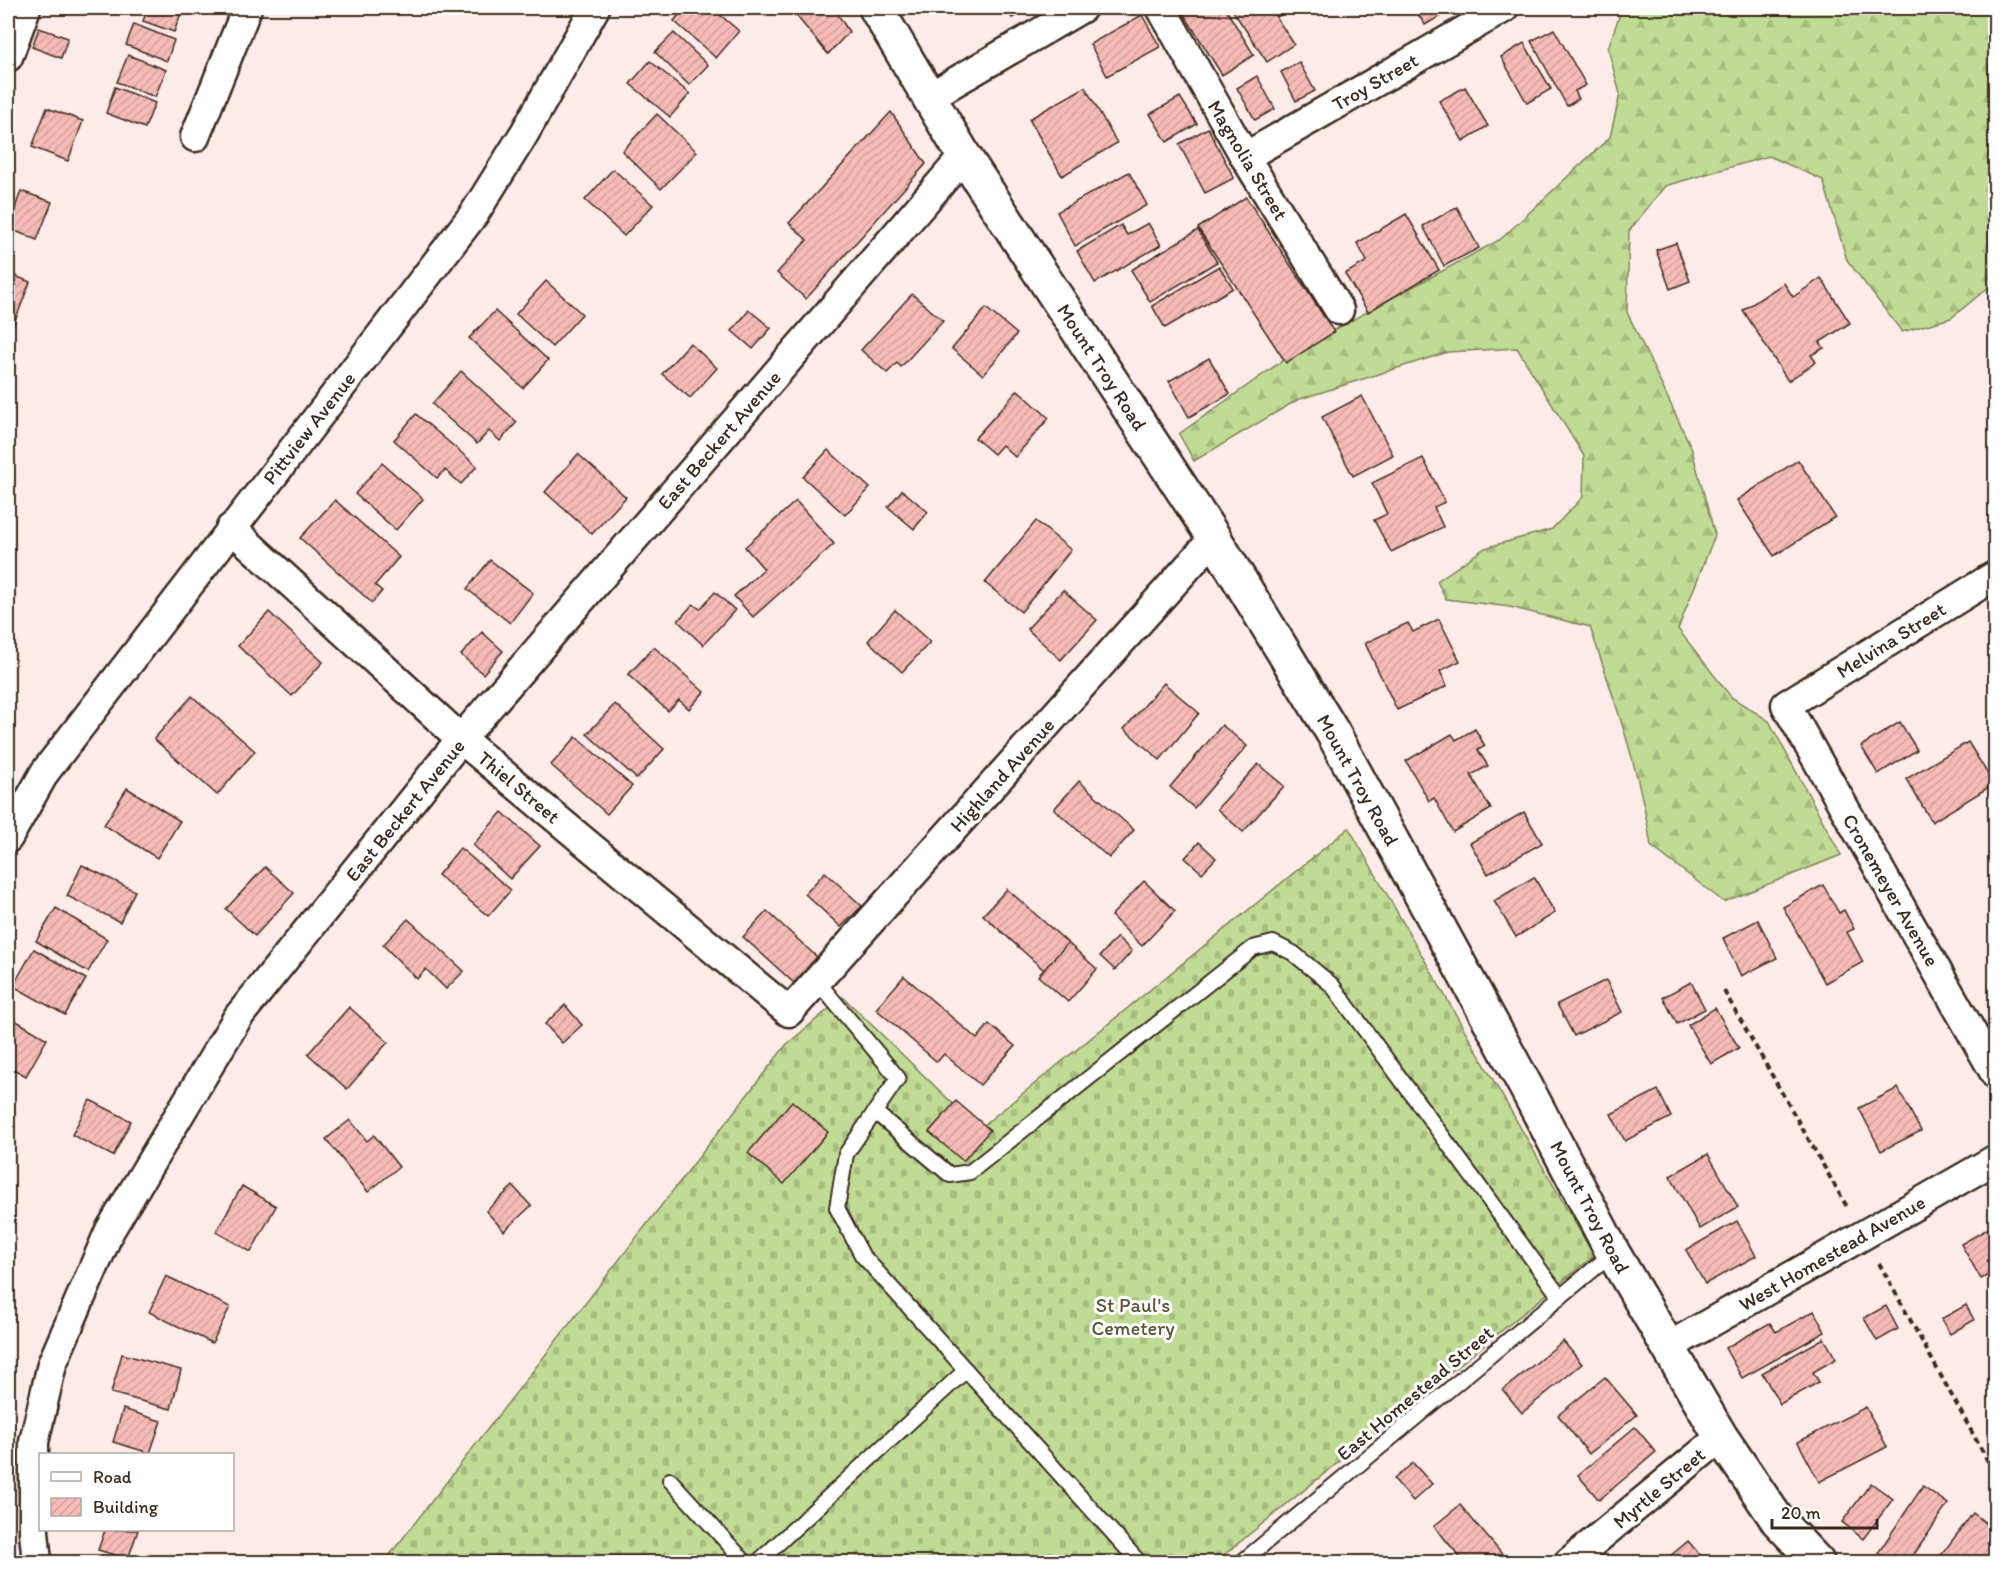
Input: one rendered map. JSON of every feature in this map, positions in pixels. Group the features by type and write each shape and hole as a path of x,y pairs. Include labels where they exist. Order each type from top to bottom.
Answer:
{"street":[{"path":"8,57 26,8"},
{"path":"195,137 247,8"},
{"name":"Pittview Avenue","path":"8,838 45,772 474,214 524,134 595,8"},
{"name":"Mount Troy Road","path":"876,8 964,156 1214,538 1333,733 1521,1077 1613,1253 1721,1437 1778,1521 1818,1563"},
{"path":"929,97 1082,8"},
{"name":"Magnolia Street","path":"1161,8 1245,158 1339,310"},
{"name":"Troy Street","path":"1245,158 1504,8"},
{"name":"East Beckert Avenue","path":"38,1563 34,1532 34,1442 52,1364 110,1230 238,1017 461,739 964,156"},
{"name":"Thiel Street","path":"231,528 461,739 789,1012"},
{"name":"Highland Avenue","path":"789,1012 1214,538"},
{"name":"Melvina Street","path":"1786,705 1995,575"},
{"name":"Cronemeyer Avenue","path":"1786,705 1995,1075"},
{"name":"West Homestead Avenue","path":"1668,1347 1995,1159"},
{"name":"Myrtle Street","path":"1569,1563 1721,1437"}],"lane":[{"path":"874,1112 950,1175 970,1172 1253,948 1273,943 1293,953 1332,985 1560,1298"},
{"path":"817,981 898,1078 846,1154 837,1208 862,1255 1139,1563"},
{"name":"East Homestead Street","path":"1242,1563 1613,1253"},
{"path":"758,1563 966,1370"},
{"path":"670,1480 745,1563"}],"green space":[{"path":"1622,8 1995,8 1995,282 1951,318 1902,332 1847,260 1823,180 1769,156 1665,186 1629,231 1627,312 1691,447 1715,535 1678,629 1731,697 1769,721 1841,855 1724,902 1651,846 1633,762 1590,627 1510,607 1446,599 1437,581 1485,548 1552,529 1583,497 1584,456 1517,348 1448,352 1297,400 1194,461 1179,434 1299,349 1501,239 1610,137 1620,94 1608,48"},
{"name":"St Paul's Cemetery","path":"1349,828 1594,1256 1215,1562 386,1560 786,1045 843,997 979,1129"}],"building":[{"path":"148,8 183,8 174,32 143,21"},
{"path":"685,8 712,8 739,31 716,58 674,21"},
{"path":"790,8 834,8 849,32 828,54"},
{"path":"1005,8 1030,8 1012,18"},
{"path":"1180,8 1225,8 1254,55 1222,75"},
{"path":"1231,8 1270,8 1294,44 1267,62"},
{"path":"1271,8 1292,8 1277,17"},
{"path":"1414,8 1445,8 1447,12 1425,25"},
{"path":"1142,15 1160,47 1107,76 1090,44"},
{"path":"134,24 174,40 167,61 126,45"},
{"path":"39,28 68,38 61,58 32,47"},
{"path":"1554,29 1586,85 1575,91 1579,99 1567,106 1531,41"},
{"path":"674,33 708,65 689,85 655,52"},
{"path":"1524,43 1551,89 1527,103 1501,57"},
{"path":"128,55 166,70 155,97 117,82"},
{"path":"650,61 690,94 670,117 630,84"},
{"path":"1299,62 1315,91 1296,101 1281,72"},
{"path":"1257,76 1275,109 1255,120 1237,88"},
{"path":"115,87 155,103 145,128 106,113"},
{"path":"1085,87 1117,143 1062,176 1029,119"},
{"path":"1465,87 1488,126 1463,141 1439,101"},
{"path":"1180,97 1197,124 1167,142 1150,114"},
{"path":"47,108 83,121 68,161 32,147"},
{"path":"891,112 926,164 806,299 777,273 807,240 789,223"},
{"path":"657,114 697,152 661,189 622,151"},
{"path":"1208,128 1234,178 1205,193 1179,144"},
{"path":"613,169 653,205 624,236 585,200"},
{"path":"1129,172 1147,205 1075,246 1057,212"},
{"path":"21,191 52,202 37,240 8,228"},
{"path":"1246,197 1334,332 1286,363 1198,228"},
{"path":"1457,207 1479,248 1444,266 1423,226"},
{"path":"1406,214 1439,270 1368,312 1345,274 1367,261 1357,243"},
{"path":"1148,223 1161,245 1095,283 1077,251 1121,225 1127,235"},
{"path":"1198,230 1217,262 1150,302 1131,270"},
{"path":"1676,243 1690,281 1670,289 1656,250"},
{"path":"1219,266 1233,288 1165,328 1152,306"},
{"path":"8,273 30,282 8,339"},
{"path":"1821,278 1850,323 1820,342 1824,348 1811,355 1816,362 1788,381 1743,310 1784,283 1793,297"},
{"path":"546,281 582,314 552,347 516,314"},
{"path":"912,294 943,321 901,367 897,363 887,373 861,350"},
{"path":"986,308 1017,334 983,375 952,349"},
{"path":"749,310 771,328 753,349 732,331"},
{"path":"495,311 548,360 523,388 469,338"},
{"path":"690,343 717,368 690,398 662,374"},
{"path":"1209,358 1230,394 1189,417 1169,381"},
{"path":"461,371 517,422 500,441 489,431 477,444 432,404"},
{"path":"1018,390 1049,418 1015,457 1002,445 994,454 975,438"},
{"path":"1362,396 1393,455 1353,476 1322,417"},
{"path":"416,414 477,466 461,484 445,470 437,478 394,440"},
{"path":"828,450 870,488 845,515 803,477"},
{"path":"578,454 626,497 592,534 545,492"},
{"path":"1423,458 1445,502 1434,507 1443,527 1391,552 1374,520 1387,514 1372,483"},
{"path":"1798,460 1835,517 1774,556 1737,500"},
{"path":"382,463 423,499 396,530 355,494"},
{"path":"902,490 928,512 914,529 888,507"},
{"path":"335,500 399,557 375,585 382,591 372,603 300,538"},
{"path":"796,501 834,544 753,617 734,596 764,569 745,547"},
{"path":"1036,521 1071,550 1021,612 985,583"},
{"path":"490,560 533,593 510,623 467,589"},
{"path":"1063,590 1097,620 1061,660 1027,629"},
{"path":"715,592 735,610 703,645 678,621 693,604 700,609"},
{"path":"895,610 930,642 902,672 868,641"},
{"path":"269,612 323,662 292,696 238,646"},
{"path":"1439,619 1460,661 1440,671 1447,686 1397,710 1365,643 1408,623 1413,632"},
{"path":"482,632 503,651 483,674 461,655"},
{"path":"654,647 704,692 689,709 679,700 668,711 628,675"},
{"path":"1164,683 1199,713 1160,760 1124,729"},
{"path":"192,696 255,751 217,795 154,739"},
{"path":"615,704 664,749 637,779 587,734"},
{"path":"1900,722 1917,750 1878,774 1861,746"},
{"path":"1222,725 1247,746 1194,808 1170,787"},
{"path":"1475,729 1485,746 1478,750 1488,766 1471,775 1491,809 1453,832 1434,798 1429,801 1406,761 1452,734 1456,740"},
{"path":"576,737 632,786 607,814 551,765"},
{"path":"1968,742 1994,784 1932,822 1906,779"},
{"path":"1258,764 1284,786 1243,832 1217,809"},
{"path":"1079,781 1134,830 1109,858 1054,809"},
{"path":"127,788 180,821 157,858 104,825"},
{"path":"502,812 540,846 510,879 473,845"},
{"path":"1524,812 1542,843 1488,874 1470,843"},
{"path":"1199,842 1216,858 1202,873 1185,858"},
{"path":"460,848 511,890 488,916 438,875"},
{"path":"82,865 135,891 120,922 67,896"},
{"path":"265,867 294,893 255,936 226,909"},
{"path":"825,872 862,906 841,927 805,894"},
{"path":"1534,877 1555,913 1516,937 1494,901"},
{"path":"1144,881 1175,911 1142,946 1111,916"},
{"path":"1823,885 1839,913 1844,910 1854,929 1847,932 1863,962 1825,983 1783,907"},
{"path":"1007,889 1068,943 1044,970 983,915"},
{"path":"56,908 107,939 88,972 36,941"},
{"path":"767,911 817,957 794,983 743,937"},
{"path":"408,919 464,971 446,989 426,969 417,979 383,945"},
{"path":"1758,920 1777,958 1741,976 1723,938"},
{"path":"1117,937 1132,951 1115,970 1100,956"},
{"path":"1068,943 1097,969 1068,1002 1038,976"},
{"path":"34,949 86,979 65,1015 13,986"},
{"path":"904,976 977,1039 989,1024 1015,1046 980,1085 944,1054 937,1062 876,1009"},
{"path":"1606,980 1622,1012 1574,1036 1557,1004"},
{"path":"1691,982 1705,1009 1677,1024 1663,997"},
{"path":"565,1005 582,1025 562,1043 545,1024"},
{"path":"349,1007 388,1042 347,1089 308,1054"},
{"path":"1715,1008 1739,1048 1711,1064 1688,1025"},
{"path":"8,1016 47,1039 26,1076 8,1066"},
{"path":"1898,1088 1921,1131 1881,1151 1859,1108"},
{"path":"1658,1090 1671,1117 1625,1141 1611,1114"},
{"path":"90,1100 131,1121 113,1156 72,1135"},
{"path":"792,1101 828,1132 784,1184 748,1153"},
{"path":"956,1101 990,1130 963,1161 929,1132"},
{"path":"8,1103 14,1107 8,1120"},
{"path":"350,1120 367,1141 374,1135 399,1167 368,1192 326,1139"},
{"path":"1708,1154 1738,1207 1700,1229 1670,1176"},
{"path":"242,1186 276,1206 251,1252 216,1232"},
{"path":"513,1186 531,1206 504,1231 486,1211"},
{"path":"1737,1221 1756,1256 1705,1284 1686,1250"},
{"path":"1996,1224 1996,1271 1981,1279 1961,1244"},
{"path":"166,1276 230,1307 212,1343 149,1312"},
{"path":"1966,1305 1974,1320 1950,1334 1941,1319"},
{"path":"1886,1306 1898,1329 1877,1341 1864,1318"},
{"path":"1814,1311 1825,1332 1742,1378 1725,1348 1770,1323 1776,1332"},
{"path":"1824,1338 1836,1359 1813,1372 1819,1382 1780,1404 1762,1373"},
{"path":"1563,1341 1582,1364 1522,1413 1503,1390"},
{"path":"122,1354 181,1370 171,1409 111,1393"},
{"path":"1605,1377 1637,1415 1589,1454 1558,1415"},
{"path":"1866,1407 1887,1447 1819,1482 1798,1442"},
{"path":"123,1409 161,1421 150,1453 113,1442"},
{"path":"1635,1427 1656,1452 1599,1500 1578,1475"},
{"path":"1413,1463 1432,1484 1413,1501 1394,1479"},
{"path":"1871,1483 1893,1499 1863,1539 1842,1522"},
{"path":"1923,1486 1948,1504 1909,1562 1891,1562 1878,1553"},
{"path":"1460,1505 1508,1561 1464,1562 1434,1526"},
{"path":"1973,1513 1996,1531 1996,1559 1993,1562 1936,1562"},
{"path":"105,1531 138,1531 128,1559 98,1550"},
{"path":"1688,1541 1706,1562 1663,1562"}]}
